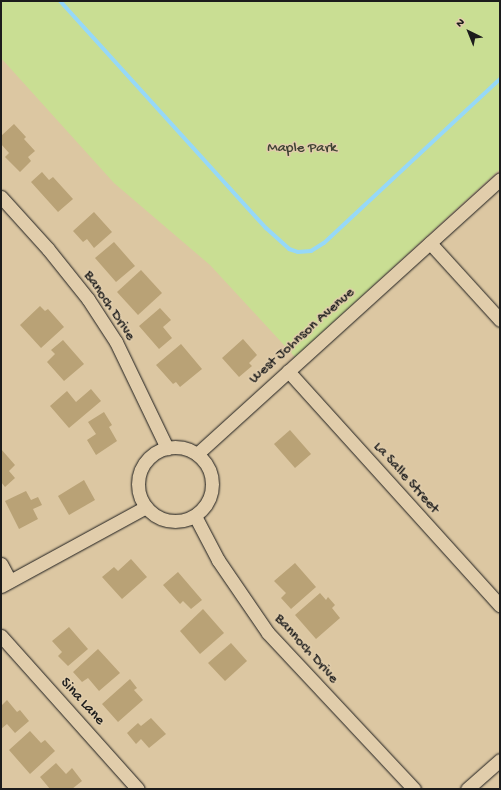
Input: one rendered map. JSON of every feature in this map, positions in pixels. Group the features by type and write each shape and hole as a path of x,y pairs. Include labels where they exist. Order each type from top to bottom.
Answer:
{"street":[{"name":"West Johnson Avenue","path":"197,454 500,179"},
{"name":"Banoch Drive","path":"1,196 48,249 88,299 116,342 167,448"},
{"path":"430,243 500,320"},
{"name":"La Salle Street","path":"288,371 500,606"},
{"path":"178,447 197,454 208,468 212,486 207,503 195,516 180,521 165,520 158,517 146,507 139,490 140,472 146,461 156,453 167,448 178,447"},
{"path":"1,564 6,584 146,507"},
{"name":"Bannoch Drive","path":"195,516 218,560 268,633 414,789"},
{"name":"Sina Lane","path":"1,636 138,789"},
{"path":"467,789 500,760"}],"green space":[{"name":"Maple Park","path":"1,1 500,1 500,169 295,357 210,265 114,183 1,58"}],"building":[{"path":"14,124 26,137 24,139 35,151 28,157 31,161 20,172 5,157 9,153 1,144 1,136"},
{"path":"42,172 49,180 53,177 73,199 58,212 31,182"},
{"path":"94,212 112,232 94,248 87,239 83,242 73,231"},
{"path":"114,242 135,266 116,282 95,258"},
{"path":"141,270 162,293 138,315 117,292"},
{"path":"40,306 45,311 48,309 64,327 41,348 20,325"},
{"path":"160,308 171,320 163,327 172,338 159,349 139,326"},
{"path":"243,339 257,355 249,363 252,366 239,377 222,358"},
{"path":"63,340 84,364 64,381 47,362 55,354 51,350"},
{"path":"181,344 202,369 180,387 176,382 173,384 156,365"},
{"path":"91,389 101,401 69,428 50,406 67,391 76,402"},
{"path":"104,412 112,425 109,427 117,441 96,455 87,440 96,434 88,422"},
{"path":"290,430 311,454 295,468 274,444"},
{"path":"1,449 15,465 9,471 15,478 5,487 1,482"},
{"path":"84,480 95,500 69,515 58,496"},
{"path":"26,491 31,500 38,497 42,505 33,509 38,519 19,529 5,501"},
{"path":"131,559 147,577 122,599 102,577 114,567 118,571"},
{"path":"295,563 316,587 291,609 281,598 286,593 274,581"},
{"path":"178,572 202,600 191,609 183,601 180,604 163,585"},
{"path":"320,593 326,600 328,597 335,605 332,608 340,618 316,639 295,615"},
{"path":"203,609 224,633 200,654 180,631"},
{"path":"69,627 88,649 68,666 58,656 62,652 52,641"},
{"path":"231,643 247,661 225,681 208,663"},
{"path":"98,649 120,673 99,691 88,678 82,682 73,672"},
{"path":"130,679 137,688 134,690 143,700 118,722 102,704"},
{"path":"7,700 17,712 20,710 29,721 15,733 7,724 1,729 1,706"},
{"path":"151,718 166,734 149,748 141,739 136,744 127,733 138,723 141,726"},
{"path":"30,731 41,743 45,740 55,751 30,774 9,750"},
{"path":"56,763 66,774 72,768 82,781 72,789 50,789 40,777"}],"waterway":[{"path":"60,1 266,228 289,249 298,252 311,251 324,243 500,79"}]}
